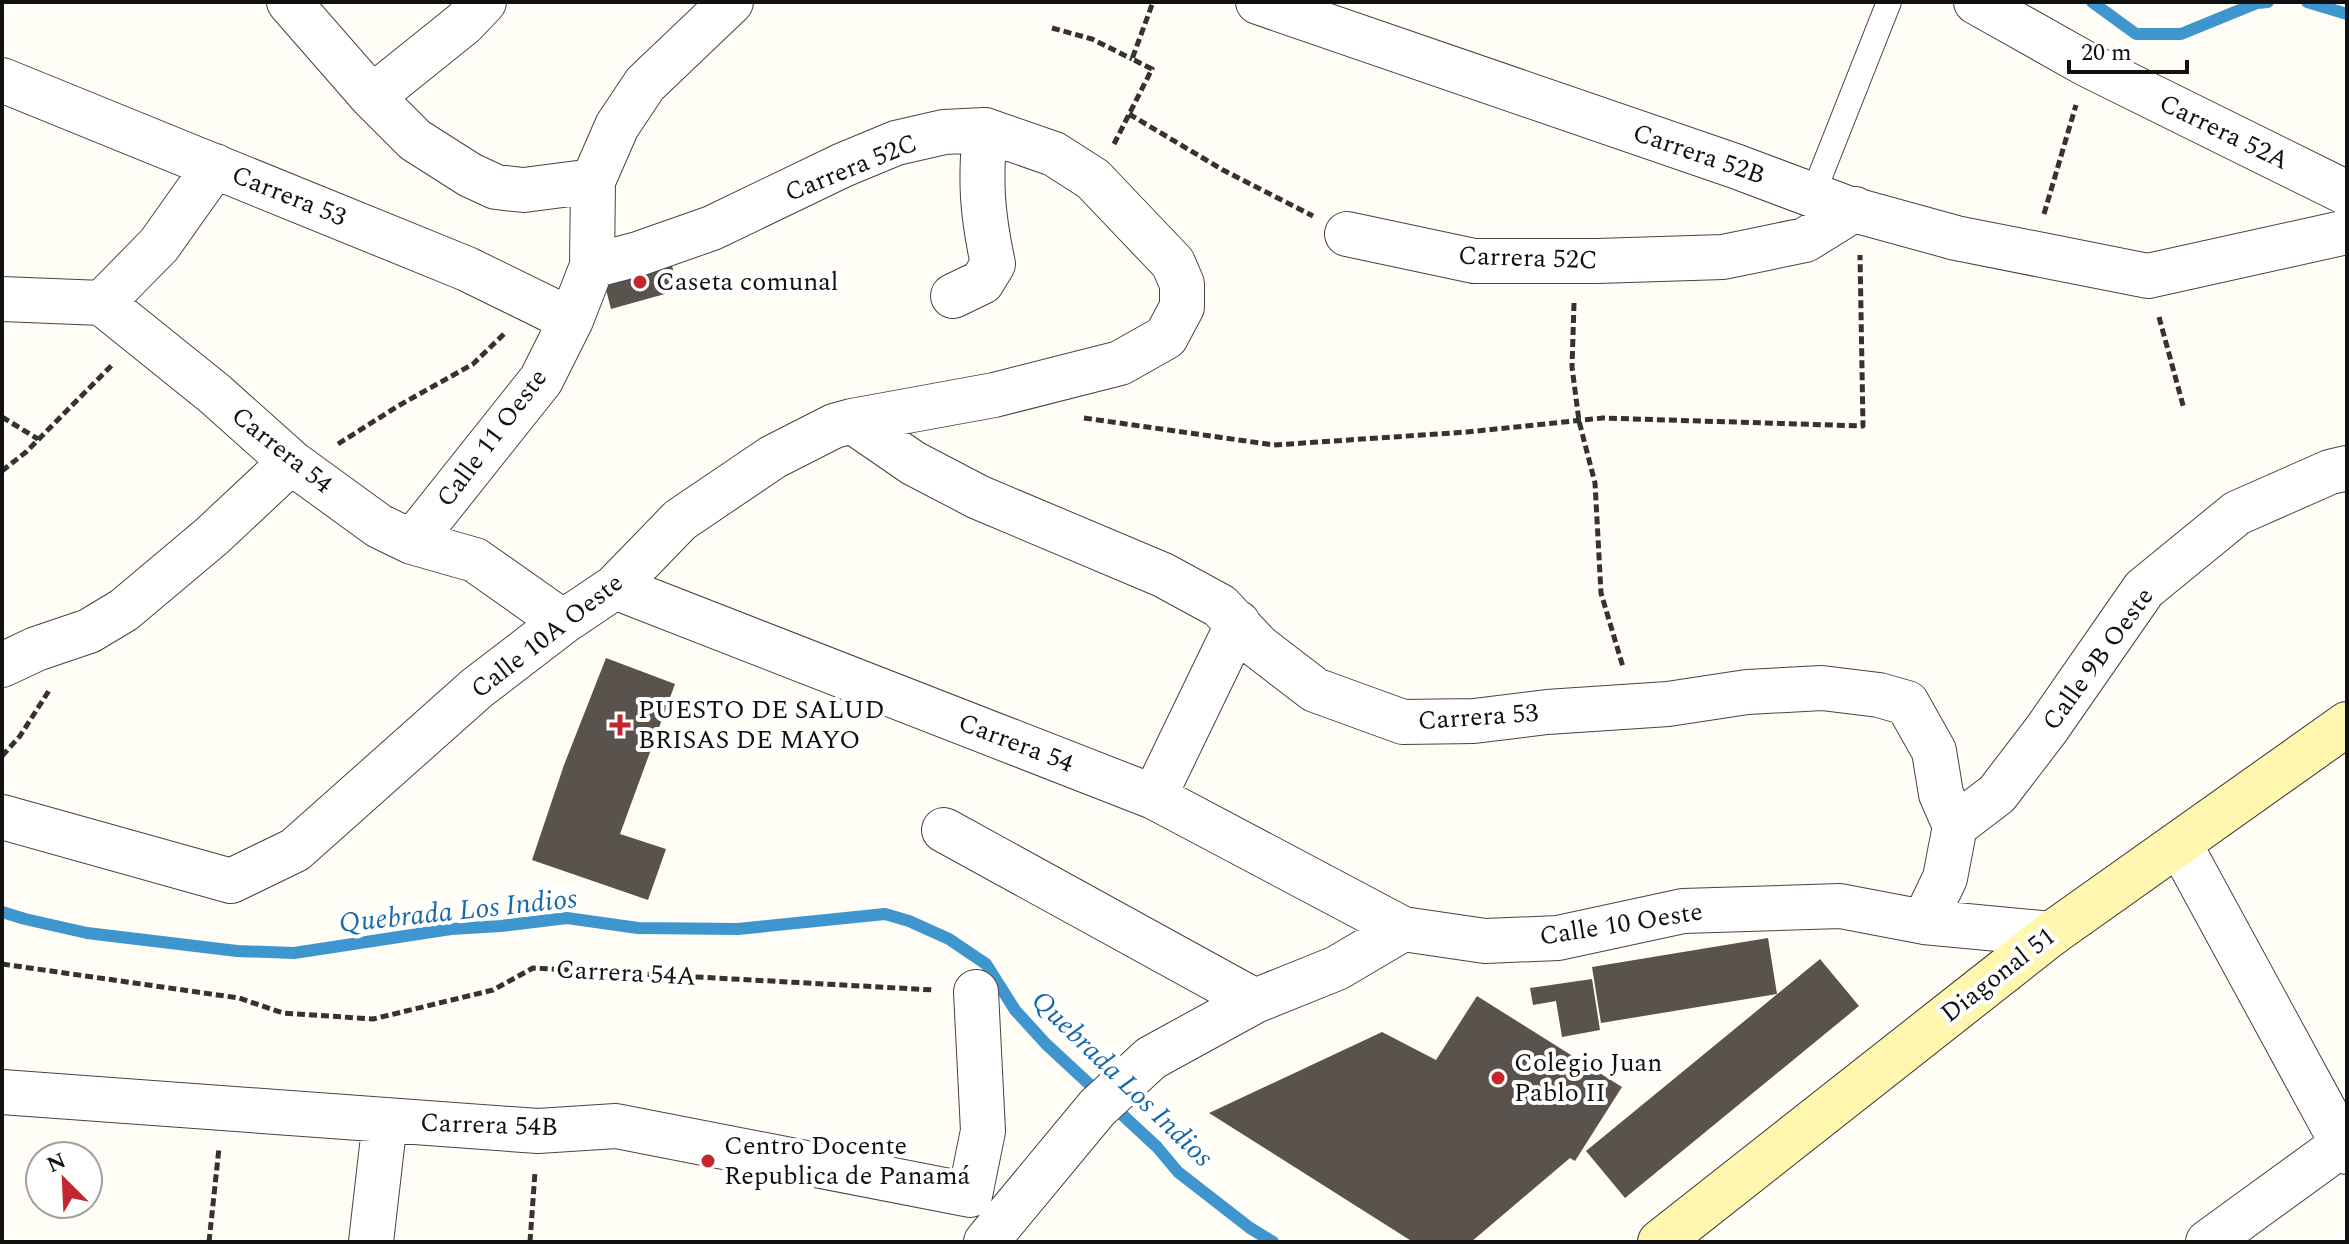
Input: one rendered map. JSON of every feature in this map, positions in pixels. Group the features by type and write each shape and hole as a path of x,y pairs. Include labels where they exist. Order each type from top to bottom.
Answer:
{"street":[{"path":"289,2 372,97 415,140 470,175 496,187 524,190 593,181"},
{"path":"372,97 464,23 484,2"},
{"name":"Calle 11 Oeste","path":"412,542 541,380 553,311 592,266 593,181 617,126 645,84 731,2"},
{"name":"Carrera 52B","path":"1258,2 1855,209 1956,238 2148,276"},
{"name":"Carrera 52A","path":"1976,2 2088,65 2347,193"},
{"name":"Carrera 53","path":"2,80 467,269 553,311"},
{"path":"953,296 982,282 993,264 983,220 981,172 985,130"},
{"name":"Carrera 52C","path":"592,266 638,254 712,228 896,143 944,132 985,130 1054,154 1093,179 1173,263 1182,284 1182,307"},
{"path":"2,299 102,303 159,245 215,166"},
{"name":"Carrera 52C","path":"1347,234 1474,261 1723,257 1805,240 1855,209"},
{"path":"2148,276 2347,232"},
{"name":"Carrera 54","path":"102,303 215,394 295,465 379,526 412,542 475,560 563,622"},
{"name":"Calle 10A Oeste","path":"2,817 231,881 295,850 477,688 563,622 615,587 680,520 773,457 834,426 852,421 994,395 1120,363 1166,337 1182,307"},
{"name":"Carrera 53","path":"852,421 913,463 978,497 1163,575 1220,606 1259,647 1315,690 1403,722 1474,721 1547,712 1633,707 1747,692 1822,688 1879,695 1907,703 1934,751 1941,794 1955,826"},
{"path":"19,657 89,631 124,610 295,465"},
{"name":"Calle 9B Oeste","path":"1955,826 1997,794 2046,730 2144,589 2237,513 2330,472 2347,468"},
{"name":"Carrera 54","path":"615,587 1154,797 1403,929"},
{"path":"1154,797 1238,623"},
{"name":"Diagonal 51","path":"1660,1242 2051,934 2347,724"},
{"path":"1924,922 1945,878 1955,826"},
{"path":"944,830 1255,1001"},
{"path":"2180,845 2345,1146 2208,1242"},
{"name":"Calle 10 Oeste","path":"1403,929 1485,941 1558,938 1683,911 1840,906 1924,922 2051,934"},
{"path":"976,992 983,1131 970,1195 994,1234 1097,1108 1151,1058 1255,1001 1337,968 1403,929"},
{"name":"Carrera 54B","path":"2,1092 538,1131 616,1126 970,1195"},
{"path":"371,1242 385,1120"}],"lane":[{"path":"1813,194 1889,2"}],"path":[{"path":"1132,59 1153,2"},
{"path":"1052,28 1092,39 1152,69 1093,179"},
{"path":"2033,254 2088,65"},
{"path":"1129,114 1223,170 1347,234"},
{"path":"1073,416 1274,445 1467,432 1603,418 1863,426 1860,253 1855,209"},
{"path":"1575,261 1572,367 1579,421 1595,483 1601,593 1633,707"},
{"path":"2148,276 2184,409"},
{"path":"295,465 473,364 553,311"},
{"path":"2,471 141,336"},
{"path":"2,417 38,439"},
{"name":"Carrera 54A","path":"2,964 239,998 283,1013 373,1019 493,990 533,968 976,992"},
{"path":"209,1242 223,1107"},
{"path":"530,1242 538,1131"}],"building":[{"name":"Caseta comunal","path":"669,256 679,290 611,309 602,274"},
{"path":"606,658 675,684 620,834 666,849 648,900 532,860 564,765"},
{"path":"1768,938 1777,994 1601,1023 1592,967"},
{"path":"1820,959 1859,1006 1625,1198 1586,1151"},
{"path":"1592,979 1600,1030 1562,1037 1556,1001 1533,1005 1530,988"},
{"path":"1477,996 1622,1087 1575,1161 1570,1158 1471,1242 1413,1242 1209,1113 1382,1032 1436,1060"}],"waterway":[{"path":"2092,2 2136,34 2181,34 2257,3 2268,2"},
{"path":"2307,2 2347,14"},
{"name":"Quebrada Los Indios","path":"2,912 87,933 237,951 294,953 451,929 567,918 638,928 738,929 885,914 949,939 986,964 1015,1010 1046,1044 1157,1147 1178,1172 1273,1242"}],"place":[{"name":"Caseta comunal","path":"640,282"},
{"name":"PUESTO DE SALUD BRISAS DE MAYO","path":"620,725"},
{"name":"Colegio Juan Pablo II","path":"1498,1078"},
{"name":"Centro Docente Republica de Panamá","path":"708,1161"}]}
